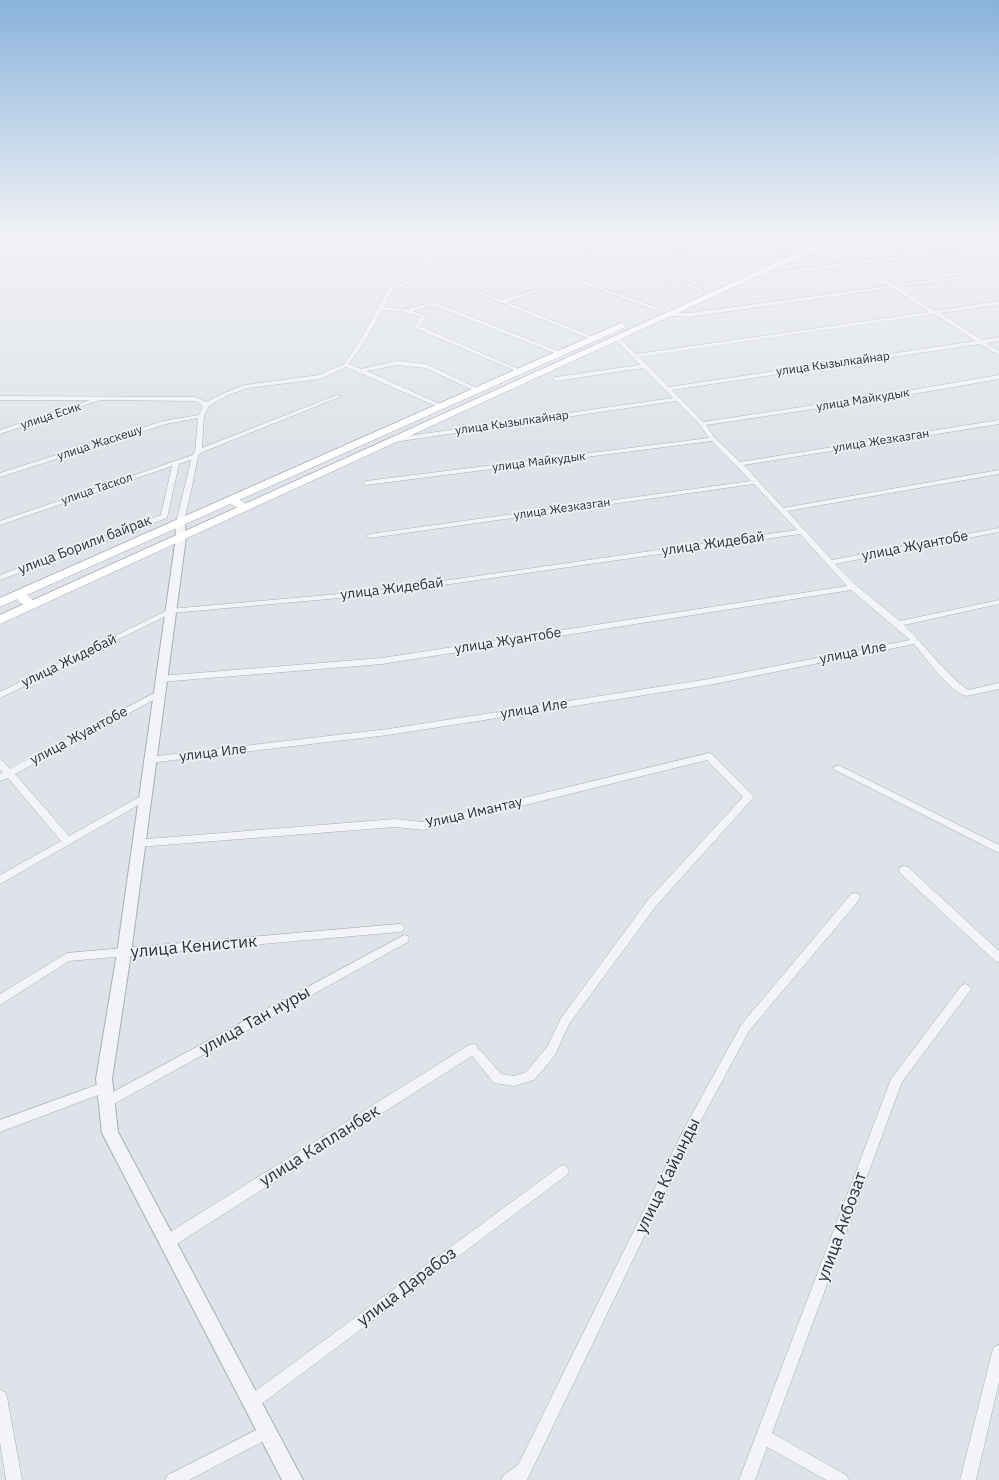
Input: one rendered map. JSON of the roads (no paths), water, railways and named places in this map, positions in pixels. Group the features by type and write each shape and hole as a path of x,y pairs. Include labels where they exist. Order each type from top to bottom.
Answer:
{"main road":[{"path":"0,620 31,606 180,530 232,499 663,306"},
{"path":"0,603 180,530 245,508 689,306"},
{"path":"232,499 245,508"},
{"path":"19,595 31,606"}],"street":[{"path":"407,311 422,306"},
{"path":"440,306 559,353"},
{"path":"512,306 592,338"},
{"path":"649,306 657,309"},
{"path":"671,314 689,314 750,306"},
{"path":"927,306 999,353"},
{"path":"635,356 980,306"},
{"path":"293,1480 268,1431 251,1403 110,1133 104,1079 124,953 180,530 196,454 201,416 206,405 226,394 247,386 320,377 346,365 363,340 380,308 407,311 422,316 417,327 520,371"},
{"path":"618,338 702,424 713,439 739,464 801,532 832,562 853,587 916,641 951,682 966,693 999,686"},
{"name":"улица Кызылкайнар","path":"667,389 999,339"},
{"path":"361,371 397,363 426,366 477,390"},
{"path":"346,365 440,406"},
{"path":"556,379 644,366"},
{"name":"улица Майкудык","path":"702,424 999,377"},
{"name":"улица Таскол","path":"0,523 176,462 339,396"},
{"path":"0,398 196,399 206,405"},
{"name":"улица Есик","path":"0,432 74,410 102,398"},
{"name":"улица Кызылкайнар","path":"394,440 677,399"},
{"name":"улица Жаскешу","path":"0,475 165,422 201,416"},
{"name":"улица Жезказган","path":"739,464 999,422"},
{"name":"улица Майкудык","path":"366,483 713,439"},
{"name":"улица Борили байрак","path":"0,578 164,516 176,462"},
{"path":"782,510 999,472"},
{"name":"улица Жезказган","path":"370,536 754,482"},
{"name":"улица Жуантобе","path":"832,562 999,530"},
{"name":"улица Жидебай","path":"0,695 170,611 373,593 801,532"},
{"name":"улица Жуантобе","path":"0,778 159,687 382,661 853,587"},
{"name":"улица Иле","path":"898,624 999,602"},
{"name":"улица Иле","path":"149,760 403,730 709,682 916,641"},
{"name":"Улица Имантау","path":"138,843 395,823 424,826 709,756 749,797 652,903 565,1021 550,1050 530,1076 514,1081 498,1079 475,1052"},
{"path":"0,763 67,842"},
{"path":"838,768 999,849"},
{"path":"0,880 144,798"},
{"path":"904,870 999,958"},
{"name":"улица Кайынды","path":"521,1475 688,1133 745,1028 855,897"},
{"name":"улица Кенистик","path":"0,1000 67,957 399,928"},
{"name":"улица Тан нуры","path":"106,1102 404,940"},
{"name":"улица Акбозат","path":"747,1480 897,1079 965,989"},
{"name":"улица Капланбек","path":"167,1242 475,1052"},
{"path":"0,1126 105,1086"},
{"name":"улица Дарабоз","path":"251,1403 563,1171"},
{"path":"968,1480 999,1352"},
{"path":"0,1397 14,1480"},
{"path":"173,1480 268,1431"},
{"path":"763,1436 841,1480"},
{"path":"509,1480 521,1475"}]}
